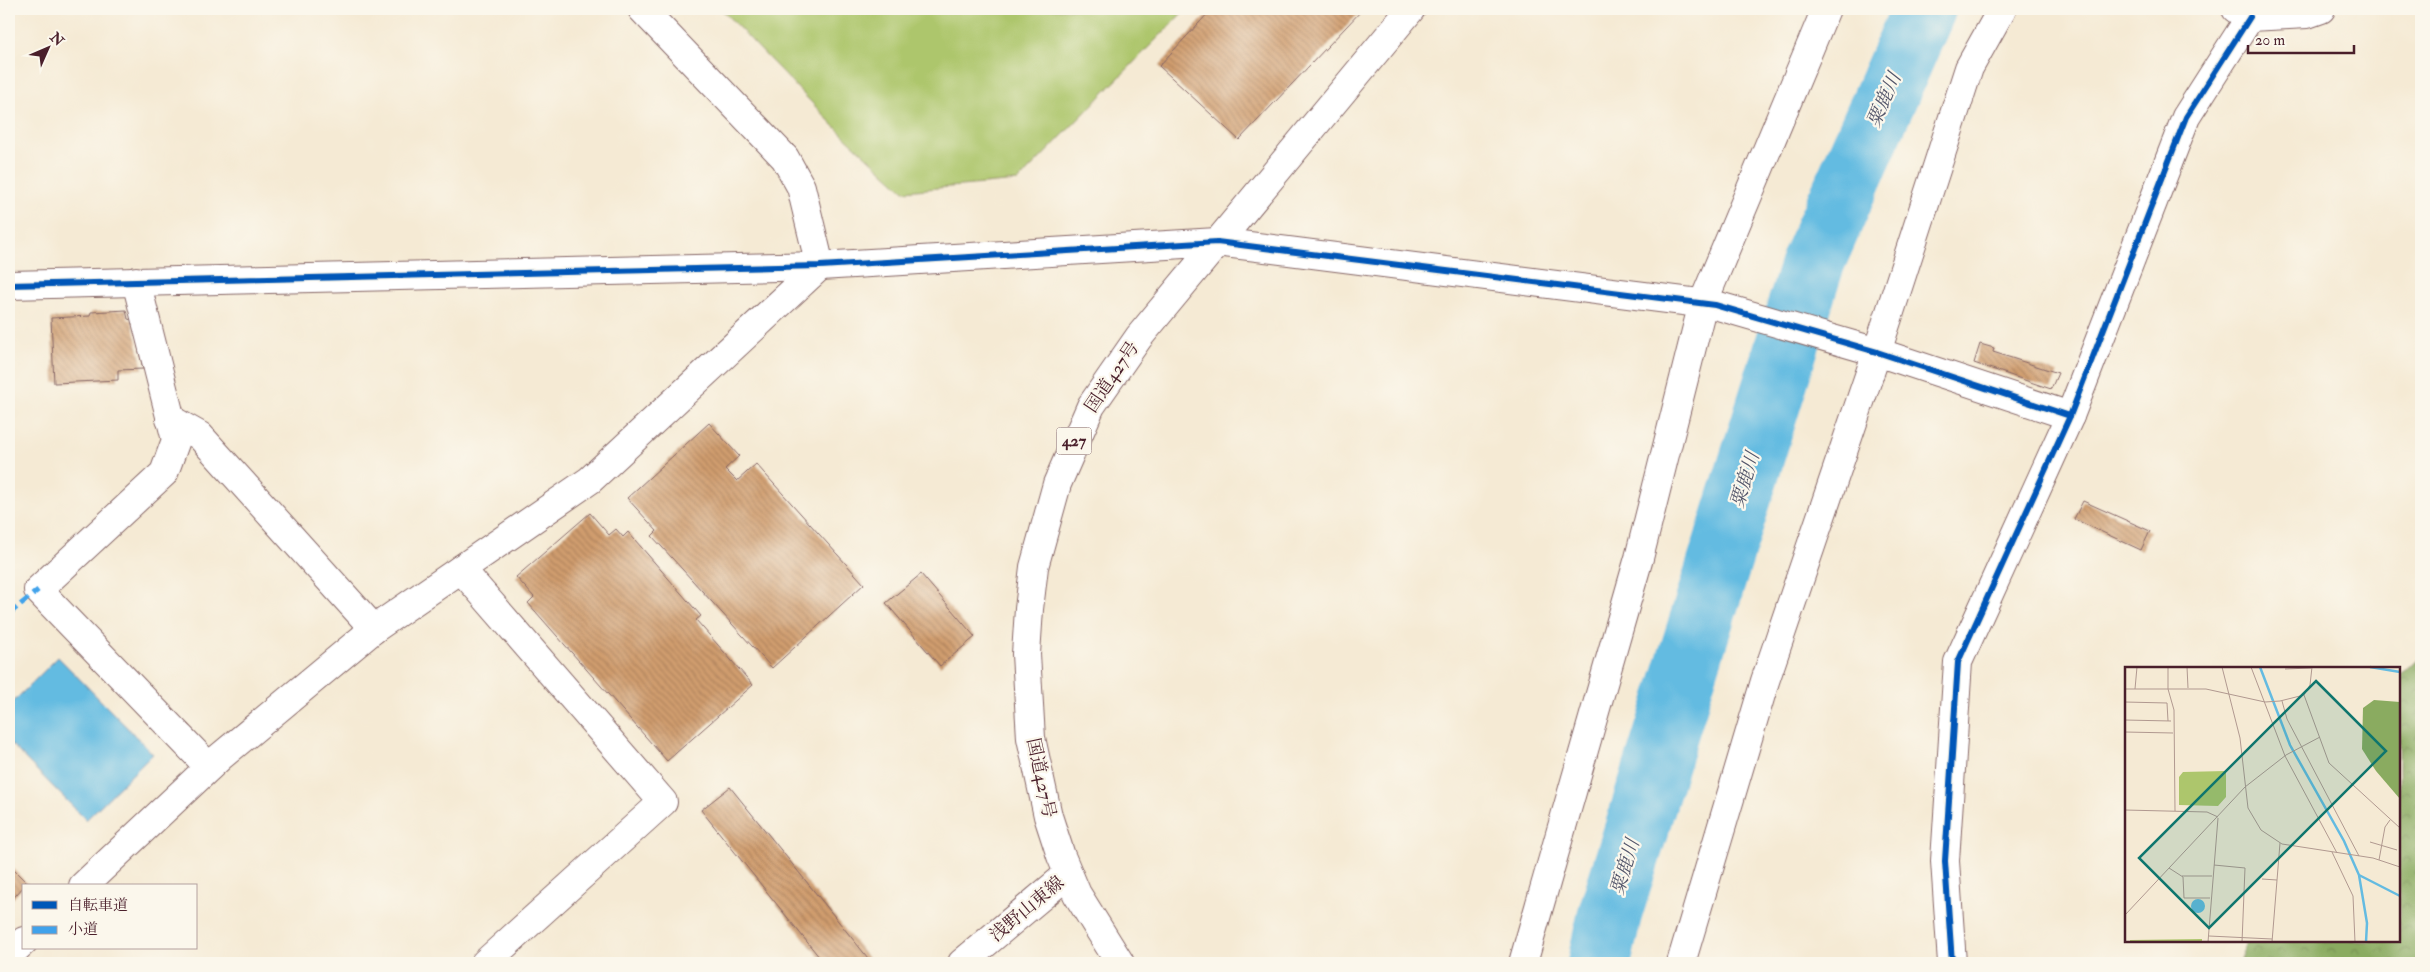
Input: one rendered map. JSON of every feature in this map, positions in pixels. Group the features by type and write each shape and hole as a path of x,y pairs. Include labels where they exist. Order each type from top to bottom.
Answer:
{"main road":[{"path":"642,9 785,158 801,188 820,266"},
{"name":"国道427号","path":"1120,963 1077,894 1068,874 1048,816 1031,738 1026,654 1034,567 1057,484 1090,406 1139,337 1411,9"},
{"path":"1523,963 1639,558 1709,304 1826,9"},
{"path":"1681,963 1765,681 1870,350 1969,68 2002,9"},
{"path":"1952,963 1945,861 1958,662 2070,416 2186,117 2243,13 2307,14 2321,9"},
{"path":"9,285 136,280 820,266 1217,242 1709,304 1870,350 2070,416"},
{"path":"85,884 209,767 374,629 590,480 820,266"},
{"path":"136,280 176,440 164,472 38,590 209,767"},
{"path":"170,419 200,436 374,629"},
{"path":"461,569 662,802 484,963"},
{"name":"浅野山東線","path":"962,963 1068,874"},
{"path":"9,955 22,943"}],"green space":[{"path":"721,9 1186,9 1018,181 904,191 842,134"},
{"path":"2421,656 2421,963 2240,963 2246,942 2400,942 2400,676"}],"water":[{"path":"58,657 153,754 86,820 9,742 9,706"}],"building":[{"path":"1212,9 1363,9 1239,140 1159,66"},
{"path":"126,310 128,319 132,320 143,369 118,370 118,380 54,383 51,318 90,316 91,312"},
{"path":"1980,344 1994,348 1993,352 2058,373 2051,389 1974,363"},
{"path":"709,423 739,456 725,469 737,481 756,464 864,584 772,668 652,536 657,531 627,498"},
{"path":"2083,501 2150,531 2141,550 2074,519"},
{"path":"590,513 609,535 616,529 623,537 628,532 701,616 696,620 753,685 667,761 528,603 534,597 516,577"},
{"path":"921,574 975,637 940,666 886,603"},
{"path":"730,787 872,963 824,963 701,810"},
{"path":"9,865 28,884 22,884 22,888 9,903"}],"waterway":[{"name":"粟鹿川","path":"1599,963 1610,914 1813,262 1924,9"}],"marked path":[{"path":"9,614 38,590"}],"cycle path":[{"path":"1952,963 1945,861 1958,662 2070,416 2186,117 2250,17"},
{"path":"9,285 820,266 1217,242 1715,305 1877,352 2070,416"}]}
